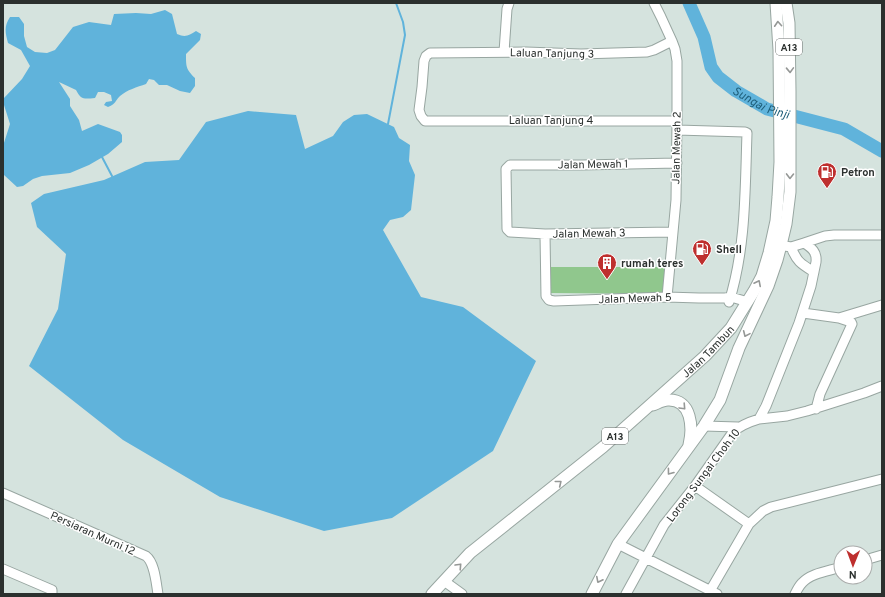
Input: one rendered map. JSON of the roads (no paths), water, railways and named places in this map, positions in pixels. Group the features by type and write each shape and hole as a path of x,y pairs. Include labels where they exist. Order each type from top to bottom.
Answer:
{"main road":[{"name":"Jalan Tambun","path":"776,3 785,91"},
{"name":"Jalan Tambun","path":"704,426 720,400 739,348 768,286 777,260 786,246 786,224 790,192 785,137 785,91 789,23 786,3"},
{"name":"Jalan Tambun","path":"432,594 470,553 603,447 705,356 731,328 748,302 762,276 769,254 776,221 785,137"},
{"path":"648,406 664,400 674,400 688,411 692,428 687,449"},
{"name":"A13","path":"592,594 618,544 704,426"}],"street":[{"path":"504,52 507,9 509,3"},
{"name":"Jalan Mewah 2","path":"654,3 672,42 677,61 676,200 667,296"},
{"name":"Laluan Tanjung 3","path":"425,121 419,110 424,61 426,56 430,53 504,52 581,54 647,52 672,42"},
{"name":"Laluan Tanjung 4","path":"425,121 677,125 747,132 742,236 737,265 728,299"},
{"name":"Jalan Mewah 1","path":"507,229 506,169 510,165 677,163"},
{"name":"Jalan Mewah 3","path":"507,229 512,233 545,234 672,232"},
{"name":"Jalan Mewah 5","path":"545,234 546,296 549,300 667,296 728,299 748,302"},
{"path":"786,246 804,243 825,236 882,235"},
{"path":"759,419 766,406 803,313 814,272 816,262 815,253 804,243"},
{"path":"786,246 800,263 814,272"},
{"path":"728,299 741,312"},
{"path":"839,318 882,305"},
{"path":"803,313 839,318 851,322 852,324 820,394 816,409"},
{"name":"Lorong Sungai Choh 10","path":"626,594 664,525 738,427 745,423 759,419 787,416 816,409 882,386"},
{"path":"704,426 738,427"},
{"path":"618,544 714,592 749,524 763,511 770,507 882,479"},
{"path":"694,486 749,524"},
{"name":"Persiaran Murni 12","path":"3,493 146,556 150,560 158,594"},
{"path":"3,569 52,590 52,594"},
{"path":"795,594 802,583 807,579 833,570"},
{"path":"444,581 462,594"}],"water":[{"path":"165,10 172,14 177,34 185,36 196,31 201,34 200,40 186,54 187,68 195,78 195,86 190,93 180,91 167,85 159,85 154,80 149,79 146,84 123,94 108,107 104,105 106,102 112,101 111,95 104,92 98,92 95,98 83,98 76,90 59,82 70,99 70,106 79,120 82,131 98,124 120,132 122,135 122,142 108,154 89,165 70,173 42,176 33,179 23,186 17,187 3,173 3,146 10,124 3,104 3,98 22,79 30,66 21,50 8,43 6,29 10,17 19,17 24,24 24,36 27,47 35,52 47,53 55,50 73,27 89,22 111,25 114,14 151,14"},
{"path":"248,111 296,115 305,149 333,136 343,122 354,115 367,114 394,127 399,138 410,145 409,161 415,175 411,210 403,217 390,220 383,230 421,297 463,307 536,361 493,451 392,518 324,531 220,497 123,440 29,366 58,309 66,254 37,227 31,203 44,194 104,180 145,162 179,160 206,122"}],"waterway":[{"path":"388,124 405,35 403,22 396,3"},
{"name":"Sungai Pinji","path":"689,3 704,37 711,67 718,77 736,91 767,109 844,129 882,151"},
{"path":"102,157 112,176"}],"place":[{"name":"Petron","path":"827,189"},
{"name":"Shell","path":"702,266"},
{"name":"rumah teres","path":"607,280"}]}
